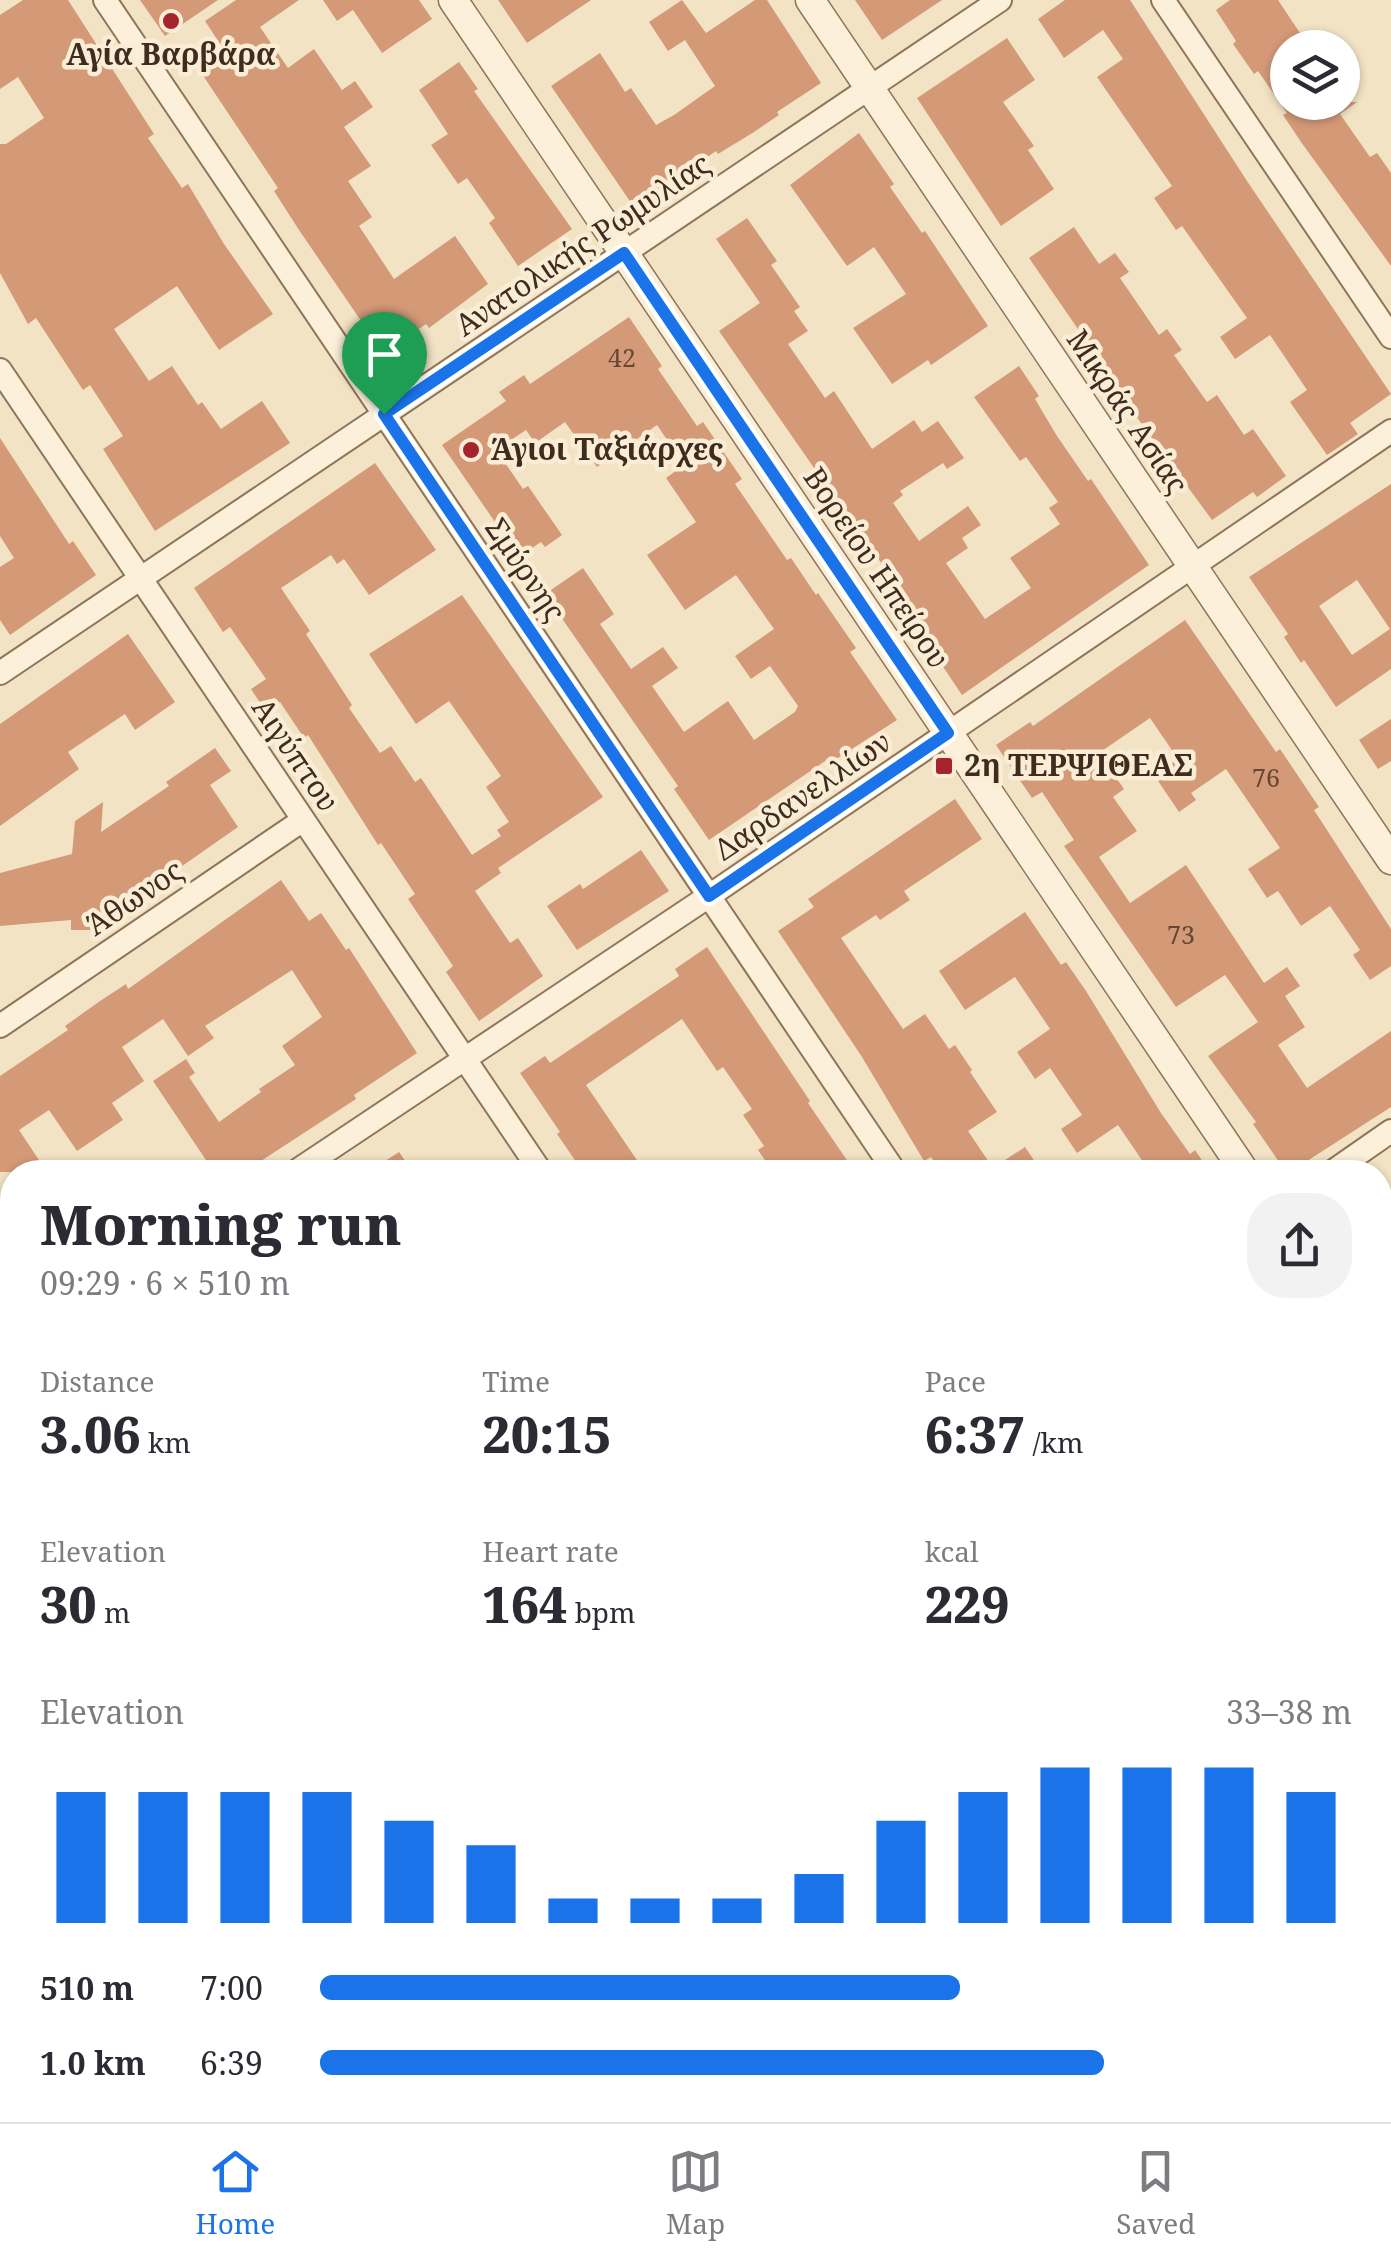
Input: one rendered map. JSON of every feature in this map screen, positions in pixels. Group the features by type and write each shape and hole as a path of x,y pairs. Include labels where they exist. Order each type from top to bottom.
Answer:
{"street":[{"name":"Σμύρνης","path":"105,0 887,1160"},
{"name":"Βορείου Ηπείρου","path":"453,0 1237,1160"},
{"name":"Μικράς Ασίας","path":"810,0 1391,860"},
{"name":"Ανατολικής Ρωμυλίας","path":"0,673 1000,0"},
{"path":"1163,0 1391,338"},
{"name":"Αιγύπτου","path":"0,370 533,1160"},
{"name":"Δαρδανελλίων","path":"313,1160 709,896 1391,431"},
{"name":"Άθωνος","path":"0,1026 303,820"},
{"path":"1350,1160 1391,1132"}],"building":[{"path":"23,0 68,0 154,134 148,138 182,188 188,184 273,314 219,350 177,286 114,329 149,381 172,366 198,405 202,402 221,429 262,401 290,443 155,531 103,449 123,436 90,385 83,390 36,318 28,324 0,273 0,144 6,144 44,118 18,77 0,89 0,15"},
{"name":"Αγία Βαρβάρα","path":"140,0 218,0 165,36"},
{"path":"236,0 299,0 260,27 288,68 314,49 342,90 355,81 373,107 344,127 371,166 348,181 372,217 359,226 394,279 455,236 488,284 429,328 426,324 383,353 299,230 274,191 278,188 202,74 228,56 205,21"},
{"path":"323,0 419,0 432,19 382,53 353,10 337,21"},
{"path":"498,0 591,0 527,43"},
{"path":"682,0 706,33 755,0 767,0 821,83 754,132 718,154 716,151 669,183 671,186 636,210 551,86 600,53 625,92 631,88 656,125 674,115 715,86 685,40 668,51 649,22"},
{"path":"855,0 942,0 882,40"},
{"path":"1065,0 1130,0 1391,394 1350,423 1358,434 1327,455 1290,402 1307,390 1270,335 1235,359 1220,337 1247,318 1182,226 1176,230 1154,198 1172,186 1097,77 1123,59 1103,30 1064,58 1038,19"},
{"path":"1230,0 1278,0 1298,30 1270,30 1270,88 1258,71 1254,74 1233,44 1236,41 1216,10"},
{"path":"1007,38 1035,80 1003,102 1034,146 1028,150 1054,189 1001,226 917,98"},
{"path":"459,62 478,89 474,91 572,229 518,266 489,223 495,218 467,178 458,184 431,145 448,134 419,90"},
{"path":"1286,120 1344,120 1370,157 1377,153 1391,173 1391,266"},
{"path":"859,133 894,184 890,187 922,233 925,231 988,326 931,365 928,360 892,384 853,328 906,294 874,247 847,266 790,185"},
{"path":"747,218 777,261 771,265 800,307 794,311 808,331 788,344 825,398 834,391 872,449 914,420 922,432 938,421 964,458 947,469 943,463 900,491 903,495 893,503 919,541 968,506 981,525 962,538 968,548 946,563 985,619 1031,588 1010,558 1060,524 1049,508 1058,502 1026,457 1020,461 974,397 1019,366 1039,396 1035,399 1057,436 1149,565 962,695 901,604 906,600 857,527 851,531 835,507 839,504 719,331 760,303 716,239"},
{"path":"1074,227 1099,264 1115,253 1129,272 1120,278 1159,335 1167,329 1182,350 1174,355 1207,402 1217,395 1244,435 1253,429 1286,476 1257,497 1253,492 1212,520 1092,356 1029,258"},
{"path":"629,317 697,426 703,422 742,479 735,484 787,560 791,558 856,648 850,652 897,720 830,763 828,759 709,840 674,789 678,786 545,594 583,568 614,614 600,624 631,669 663,647 678,668 652,686 684,732 728,701 754,740 795,712 798,706 770,666 751,679 735,656 774,629 736,575 685,610 647,555 696,522 666,478 684,465 657,425 597,467 565,422 535,443 526,430 496,450 523,489 528,486 562,535 545,547 541,542 519,557 442,445 506,401 499,392 524,375 530,384"},
{"path":"0,438 69,544 73,541 96,575 10,635 0,620 0,567 14,558 0,536"},
{"path":"375,463 436,550 369,595 344,559 337,564 331,555 281,588 352,705 349,708 380,753 391,746 415,782 421,778 472,855 501,836 497,830 509,822 486,787 501,776 449,701 416,724 369,654 462,595 603,797 498,868 501,873 475,891 510,943 518,938 543,976 479,1021 446,972 453,966 408,899 415,894 381,843 378,845 308,735 304,738 280,702 266,712 251,689 266,679 230,627 223,632 194,588"},
{"path":"1391,484 1391,669 1336,707 1304,660 1301,663 1284,637 1288,634 1249,577","holes":["1357,580 1390,629 1352,655 1319,606"]},
{"path":"1185,620 1319,807 1314,810 1391,929 1391,966 1370,980 1353,955 1360,950 1330,906 1301,926 1278,891 1267,898 1248,869 1280,848 1226,769 1191,793 1196,800 1179,812 1154,775 1178,759 1150,718 1099,753 1124,789 1113,797 1137,831 1099,857 1130,903 1186,865 1264,983 1287,967 1300,986 1285,996 1305,1027 1278,1045 1307,1088 1391,1031 1391,1107 1309,1160 1278,1160 1253,1124 1256,1122 1208,1056 1258,1022 1225,975 1176,1007 1064,846 1074,840 1042,792 1032,798 996,745 1030,722 1033,726"},
{"path":"128,634 175,702 135,730 125,714 68,752 79,769 0,826 0,724"},
{"path":"1391,719 1391,761 1378,769 1359,740"},
{"path":"215,748 231,771 210,785 238,827 102,922 102,930 71,930 71,920 0,926 0,873 72,854 75,821 103,802 101,832 169,786 166,782"},
{"path":"955,799 982,839 904,891 910,900 880,920 876,915 841,938 903,1029 925,1014 949,1049 955,1045 972,1070 997,1112 968,1131 988,1160 923,1160 862,1057 778,931 814,907 808,899"},
{"path":"641,850 669,891 577,950 547,906 580,884 583,889"},
{"path":"281,880 309,921 321,913 346,950 349,948 417,1053 354,1095 356,1099 262,1160 206,1160 153,1081 186,1059 195,1073 189,1077 219,1122 295,1065 282,1046 322,1017 292,970 205,1026 214,1038 188,1056 163,1019 122,1047 144,1081 112,1103 123,1120 77,1151 49,1110 19,1130 39,1160 0,1160 0,1076 68,1030 65,1026 100,1001 126,984 128,989"},
{"path":"1025,912 1061,965 1066,962 1086,991 1190,1154 1195,1150 1202,1160 1142,1160 1118,1125 1077,1153 1061,1129 1082,1115 1050,1068 1035,1079 1017,1052 1050,1029 1015,977 965,1010 939,971"},
{"path":"707,947 847,1160 765,1160 758,1150 764,1146 743,1115 752,1109 723,1067 717,1071 682,1019 586,1085 637,1160 575,1160 520,1073 545,1056 550,1063 679,976 675,969"},
{"path":"1025,1147 1034,1160 1005,1160"},
{"path":"399,1152 405,1160 387,1160"}],"place":[{"name":"Αγία Βαρβάρα","path":"171,21"},
{"name":"Άγιοι Ταξιάρχες","path":"471,450"},
{"name":"2η ΤΕΡΨΙΘΕΑΣ","path":"944,766"}],"route":[{"path":"624,253 948,733 709,896 384,414 624,253"}]}
